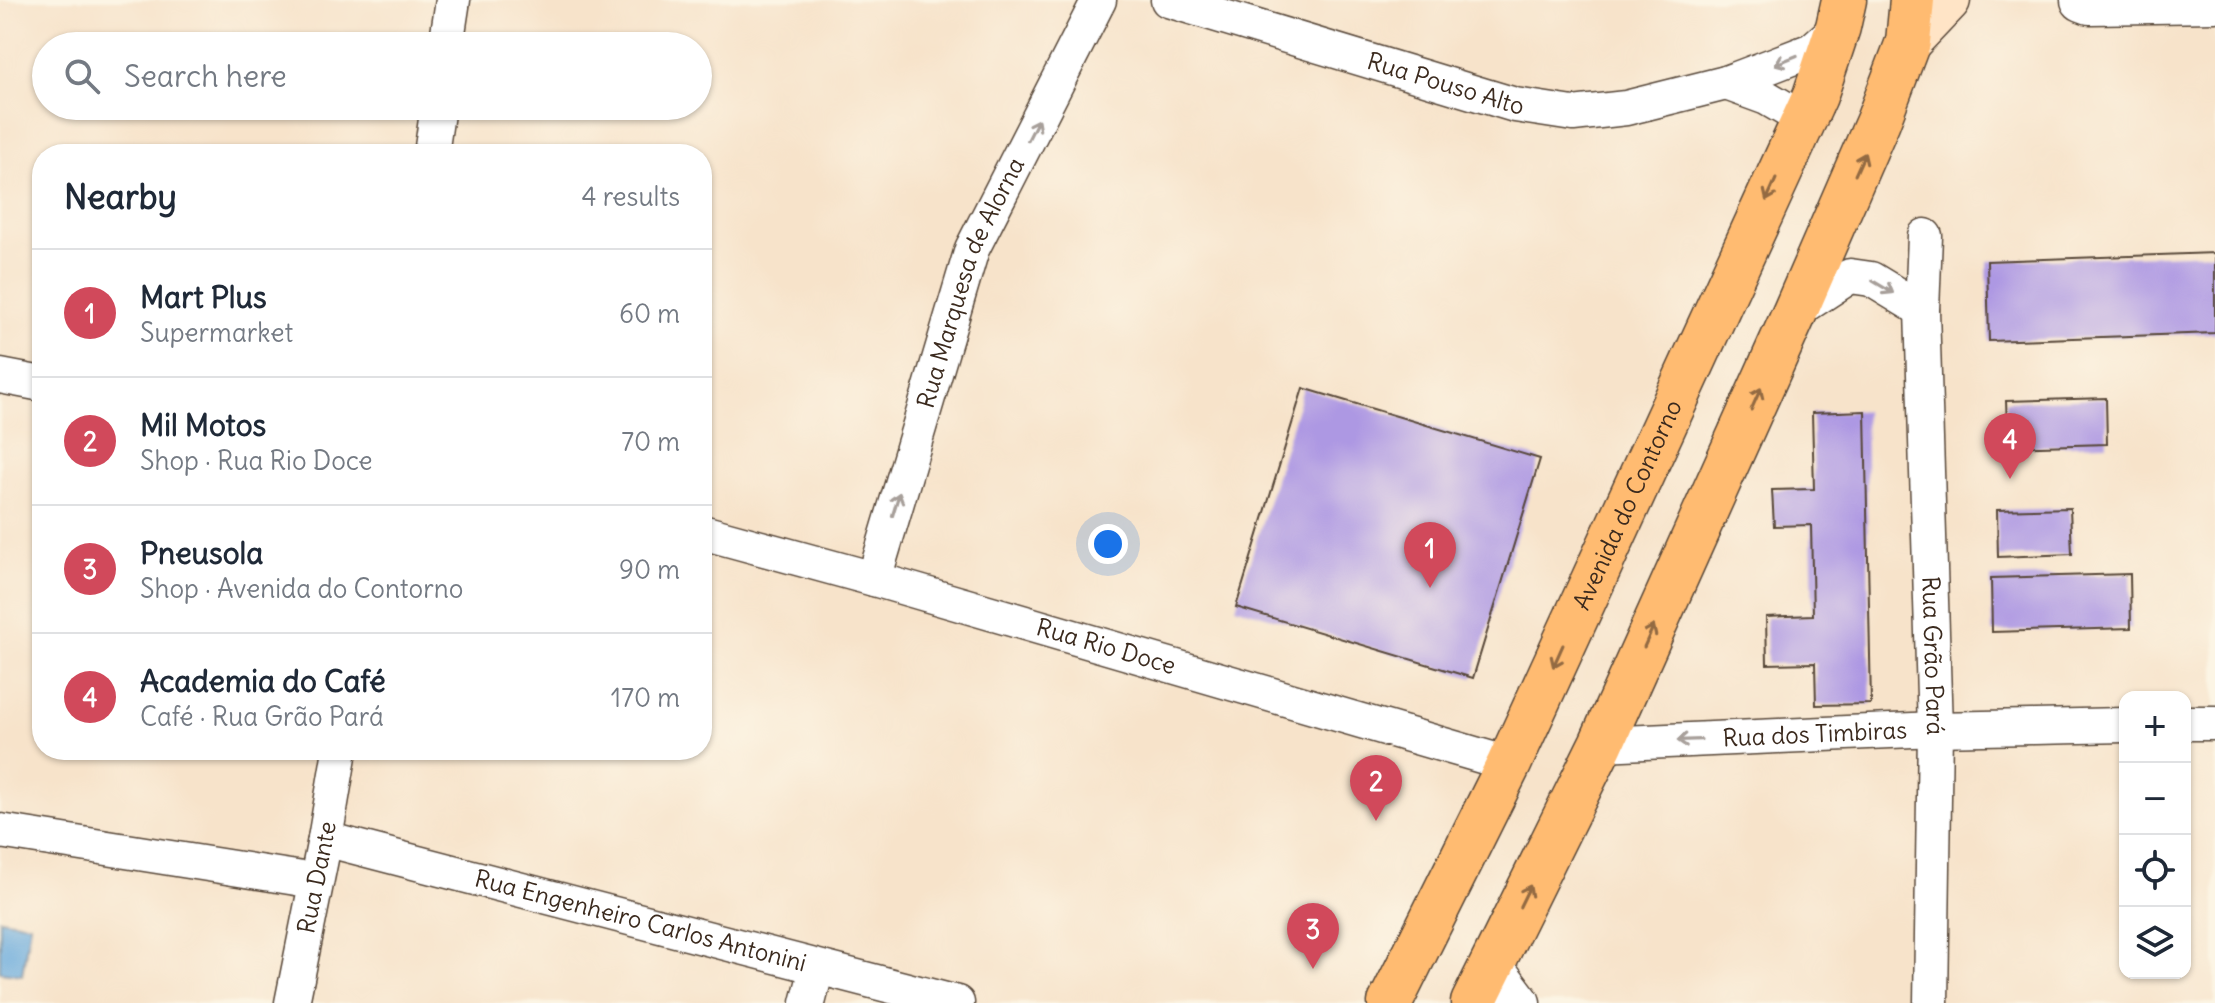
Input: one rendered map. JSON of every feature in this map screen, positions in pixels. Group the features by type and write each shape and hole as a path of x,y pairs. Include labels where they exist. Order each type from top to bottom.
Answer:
{"main road":[{"path":"1482,985 1601,744 1795,312 1878,121 1910,21 1948,0"},
{"name":"Avenida do Contorno","path":"1390,1003 1501,782 1815,96 1841,14"},
{"path":"1418,1003 1469,888 1501,782"}],"street":[{"path":"448,32 453,0"},
{"name":"Rua Marquesa de Alorna","path":"874,579 972,249 1099,0"},
{"name":"Rua Pouso Alto","path":"1168,0 1515,105 1573,114 1626,108 1726,83 1812,50 1841,14"},
{"path":"2082,0 2090,3 2215,1"},
{"path":"1726,83 1767,98 1803,119"},
{"path":"432,144 436,120"},
{"name":"Rua Grão Pará","path":"1925,236 1922,310 1935,729 1931,1003"},
{"path":"1795,312 1850,276 1871,279 1922,310"},
{"path":"0,376 32,382"},
{"name":"Rua Rio Doce","path":"712,535 874,579 1501,782"},
{"path":"2191,723 2215,723"},
{"name":"Rua dos Timbiras","path":"1601,744 1935,729 2119,725"},
{"name":"Rua Dante","path":"292,1003 338,760"},
{"path":"0,831 315,881"},
{"name":"Rua Engenheiro Carlos Antonini","path":"325,839 957,1003"},
{"path":"808,1003 817,968"},
{"path":"1482,985 1519,1003"}],"water":[{"path":"0,919 30,924 22,975 0,972"}],"building":[{"path":"2215,253 2215,333 1989,341 1987,261"},
{"path":"1303,388 1540,459 1473,678 1236,607"},
{"path":"2106,398 2107,444 2008,447 2006,401"},
{"path":"1865,411 1871,704 1816,705 1815,663 1767,664 1766,617 1813,615 1811,525 1774,526 1772,490 1814,489 1812,413"},
{"path":"2070,508 2072,554 1998,557 1997,510"},
{"path":"2130,574 2131,628 1992,632 1991,578"}],"place":[{"name":"Academia do Café","path":"2010,479"},
{"name":"Mart Plus","path":"1430,588"},
{"name":"Mil Motos","path":"1376,821"},
{"name":"Pneusola","path":"1313,969"}]}
